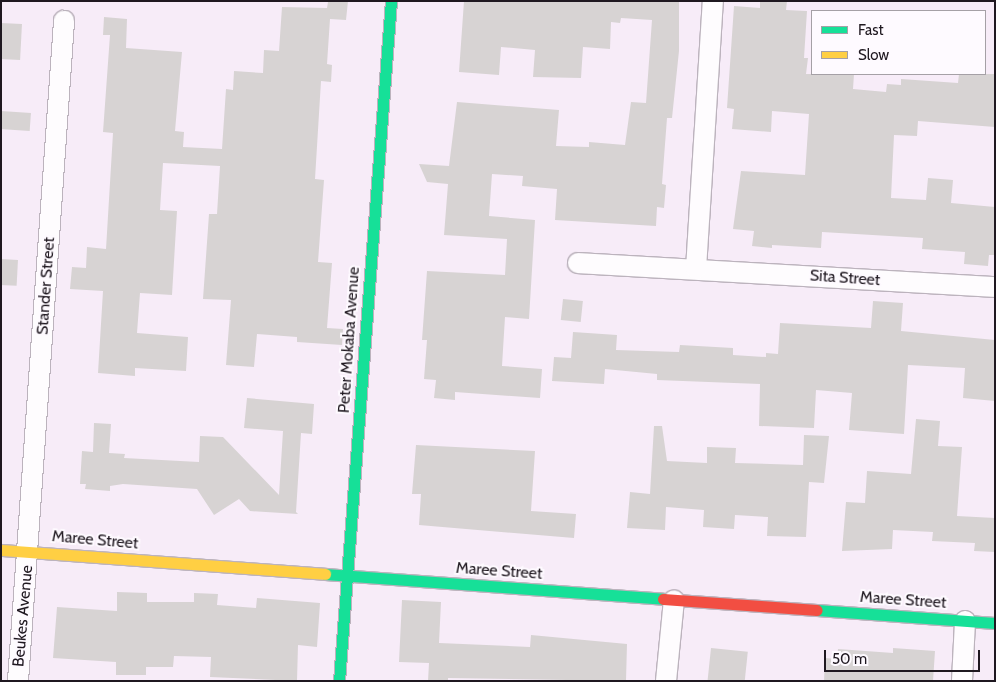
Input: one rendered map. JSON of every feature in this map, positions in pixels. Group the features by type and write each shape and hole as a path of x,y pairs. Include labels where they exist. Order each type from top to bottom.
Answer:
{"street":[{"name":"Peter Mokaba Avenue","path":"339,681 390,1"},
{"path":"696,269 713,1"},
{"name":"Stander Street","path":"28,551 64,21"},
{"name":"Sita Street","path":"578,263 995,287"},
{"name":"Maree Street","path":"1,550 347,577 995,622"},
{"name":"Beukes Avenue","path":"18,681 28,551"},
{"path":"666,681 674,600"},
{"path":"962,681 965,621"}],"building":[{"path":"348,1 346,20 330,19 327,64 332,65 331,82 321,81 315,179 324,180 318,262 332,263 327,328 343,329 342,345 297,342 297,337 257,334 254,367 226,365 231,300 203,299 209,214 217,214 220,166 163,163 160,210 177,211 172,295 140,293 137,333 188,337 186,371 135,368 135,376 98,373 103,291 70,289 72,267 86,268 87,247 106,249 113,133 103,132 110,35 103,35 104,17 127,19 126,48 182,52 175,131 184,132 183,147 222,149 226,89 233,90 234,71 263,73 264,50 279,51 282,7 327,8 328,2"},
{"path":"464,1 679,2 679,51 672,118 667,118 662,184 666,185 664,208 657,207 656,226 555,220 557,189 522,186 523,176 492,174 489,216 535,220 529,319 505,317 502,366 542,369 540,398 455,392 455,400 434,398 436,380 424,379 427,340 422,340 427,271 505,275 507,239 444,235 448,184 427,182 419,164 449,166 457,102 559,110 556,146 589,147 589,142 625,145 631,102 646,103 652,20 621,18 620,23 611,22 610,49 583,47 581,78 533,77 535,50 501,47 499,75 459,72"},
{"path":"760,1 787,1 786,10 807,11 804,58 808,58 806,74 854,75 853,89 886,92 887,84 901,85 901,79 958,83 959,75 995,74 995,127 918,121 917,136 894,135 891,198 926,200 928,178 953,180 951,203 995,207 995,255 989,255 988,266 964,264 965,252 922,249 923,238 822,232 821,248 772,245 772,248 752,246 754,231 733,229 741,171 805,175 809,114 772,111 771,132 732,129 734,109 727,108 734,6 760,8"},
{"path":"1,23 22,24 20,60 1,59"},
{"path":"1,111 31,113 30,131 1,129"},
{"path":"1,259 18,260 17,286 1,285"},
{"path":"563,299 583,301 581,322 561,320"},
{"path":"873,301 903,303 901,331 995,340 995,401 963,398 965,368 908,365 904,434 849,430 852,393 816,390 814,428 759,426 760,384 657,380 657,374 605,369 604,384 552,381 554,357 571,358 573,332 617,335 616,350 679,352 680,345 733,348 733,355 766,357 766,353 778,354 780,323 871,328"},
{"path":"247,398 314,404 312,434 301,433 296,512 298,514 250,511 239,499 214,515 197,489 123,484 110,486 110,491 85,489 86,484 80,484 82,451 93,452 94,423 111,424 109,453 125,454 124,458 199,462 200,436 223,437 279,495 283,431 244,428"},
{"path":"916,419 940,421 938,446 962,447 957,516 995,518 995,552 974,551 975,543 932,541 933,532 893,530 892,549 842,551 846,502 865,503 867,471 911,474"},
{"path":"654,426 662,426 667,461 707,463 707,447 736,448 735,463 803,465 804,435 829,436 824,483 809,482 806,537 767,536 768,517 735,515 734,529 703,527 704,510 666,507 665,530 627,528 630,492 650,494"},
{"path":"416,445 535,451 531,511 576,514 574,538 419,525 421,494 412,494"},
{"path":"117,592 147,593 147,602 194,602 194,593 218,594 217,605 256,608 257,598 320,603 317,647 298,645 297,681 210,677 211,657 174,656 173,667 146,667 146,675 116,675 116,662 53,658 57,607 117,611"},
{"path":"402,600 441,602 439,643 530,647 531,635 627,644 626,681 448,678 448,681 428,681 429,663 399,662"},
{"path":"711,648 748,652 745,681 708,681"},
{"path":"893,648 935,651 933,681 824,681 825,658 837,659 838,649 893,653"}],"traffic: fast":[{"path":"339,681 391,1"},
{"path":"325,574 663,599"},
{"path":"817,610 995,623"}],"traffic: slow":[{"path":"1,550 325,574"}],"traffic: jam":[{"path":"663,599 817,610"}]}
